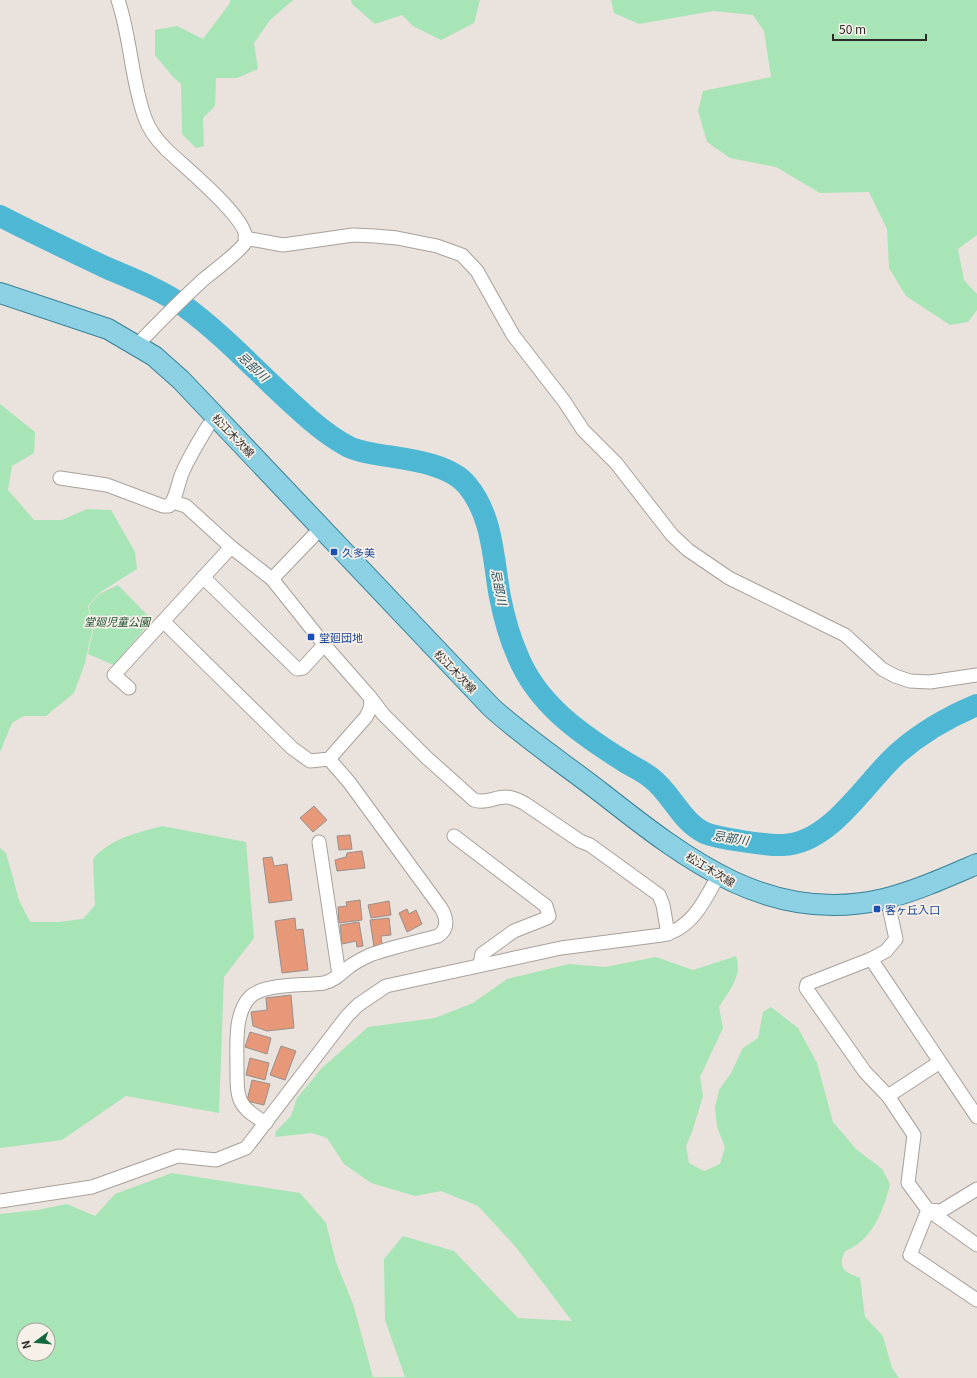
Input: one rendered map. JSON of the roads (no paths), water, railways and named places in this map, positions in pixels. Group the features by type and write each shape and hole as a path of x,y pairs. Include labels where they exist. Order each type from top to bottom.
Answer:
{"main road":[{"name":"松江木次線","path":"0,293 108,328 154,356 181,380 486,702 515,729 635,820 718,876 752,891 802,904 832,906 887,898 928,885 977,864"}],"street":[{"path":"118,0 142,106 150,129 165,148 200,179 230,211 242,225 245,238 245,242 237,251 186,296 137,345"},
{"path":"245,238 283,246 353,235 375,236 397,238 437,246 462,255 477,271 513,335 564,401 583,430 616,464 672,536 688,550 729,578 846,635 882,669 895,676 910,681 930,682 977,676"},
{"path":"60,478 107,485 163,506 168,506 173,502 183,470 208,426"},
{"path":"173,502 186,506 231,547 272,579 383,714 412,744 474,800 481,802 505,797 515,798 580,841 590,845 659,895 663,905 668,934"},
{"path":"272,579 321,528"},
{"path":"129,688 114,675 231,547"},
{"path":"203,577 296,669 303,668 324,644"},
{"path":"163,621 300,754 310,761 329,759 366,717 372,703 370,697"},
{"path":"266,1123 244,1108 239,1099 237,1085 238,1032 245,1003 258,991 269,988 324,983 339,975 350,966 371,955 438,936 445,930 445,916 441,908 358,794 329,759"},
{"path":"454,836 546,906 549,911 549,916 547,918 514,931 482,954 480,964"},
{"path":"319,842 339,975"},
{"path":"0,1200 92,1187 178,1156 216,1160 246,1148 358,1005 386,986 480,964 561,948 668,934 680,929 696,913 718,876"},
{"path":"887,898 896,939 886,951 871,959 807,984 806,988 865,1072 888,1096 914,1135 908,1183 928,1210 977,1245"},
{"path":"871,959 977,1117"},
{"path":"888,1096 940,1062"},
{"path":"928,1210 941,1211 977,1189"},
{"path":"928,1210 910,1255 977,1300"}],"waterway":[{"name":"忌部川","path":"0,216 175,300 228,342 309,419 342,443 362,451 437,466 459,477 476,497 482,510 491,538 500,597 507,626 525,672 535,687 547,702 575,728 606,750 647,775 658,784 682,814 696,828 705,833 731,839 767,844 783,845 800,842 817,834 832,823 886,765 916,738 977,705"}],"place":[{"name":"久多美","path":"334,552"},
{"name":"堂廻団地","path":"311,637"},
{"name":"客ヶ丘入口","path":"877,909"}],"park label":[{"name":"堂廻児童公園","path":"117,621"}]}
